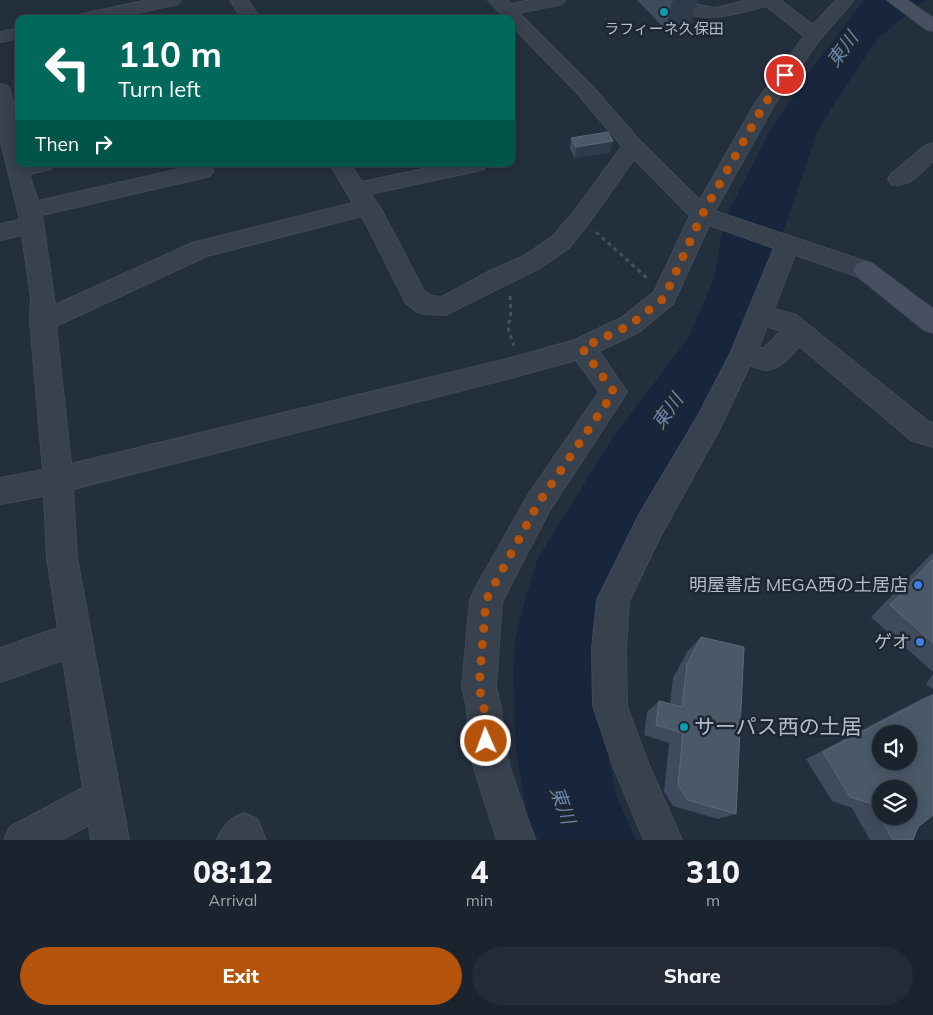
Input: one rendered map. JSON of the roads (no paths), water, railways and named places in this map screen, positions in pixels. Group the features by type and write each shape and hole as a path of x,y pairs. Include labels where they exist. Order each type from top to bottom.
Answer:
{"street":[{"path":"103,15 172,0"},
{"path":"239,0 248,15"},
{"path":"502,5 556,0"},
{"path":"680,0 688,8 714,13 770,0 814,35"},
{"path":"0,491 58,480 521,365 582,348 630,325 666,295 709,218 764,105 814,35 845,0"},
{"path":"896,0 933,26"},
{"path":"502,5 512,15"},
{"path":"710,28 785,12"},
{"path":"515,18 585,90 633,146 709,218 785,245 865,270 933,323"},
{"path":"0,37 15,34"},
{"path":"0,90 13,178 31,217 43,298 43,321 58,480 62,558 110,840"},
{"path":"342,167 362,199 415,297 426,305 445,306 504,274 532,262 561,242 581,218 633,146"},
{"path":"899,178 933,150"},
{"path":"13,178 37,167"},
{"path":"43,321 200,249 467,167"},
{"path":"0,232 31,217 202,171"},
{"path":"663,840 632,768 610,706 609,648 613,600 650,525 710,422 744,352 785,245"},
{"path":"760,314 787,322 796,328 921,432 933,435"},
{"path":"744,352 765,360 776,354 792,338 796,328"},
{"path":"516,840 492,768 486,741 484,708 479,687 486,600 538,504 614,392 582,348"},
{"path":"0,665 75,639"},
{"path":"23,840 102,798"},
{"path":"236,840 244,832 246,840"}],"water":[{"name":"東川","path":"864,0 925,0 878,38 818,129 781,239 747,330 626,553 598,711 617,797 636,840 538,840 527,815 516,750 513,680 515,639 538,558 613,437 689,337 714,279 725,218 770,131 808,74"}],"place":[{"name":"ラフィーネ久保田","path":"664,12"},
{"name":"明屋書店 MEGA西の土居店","path":"918,585"},
{"name":"ゲオ","path":"920,642"},
{"name":"サーパス西の土居","path":"684,727"}]}
